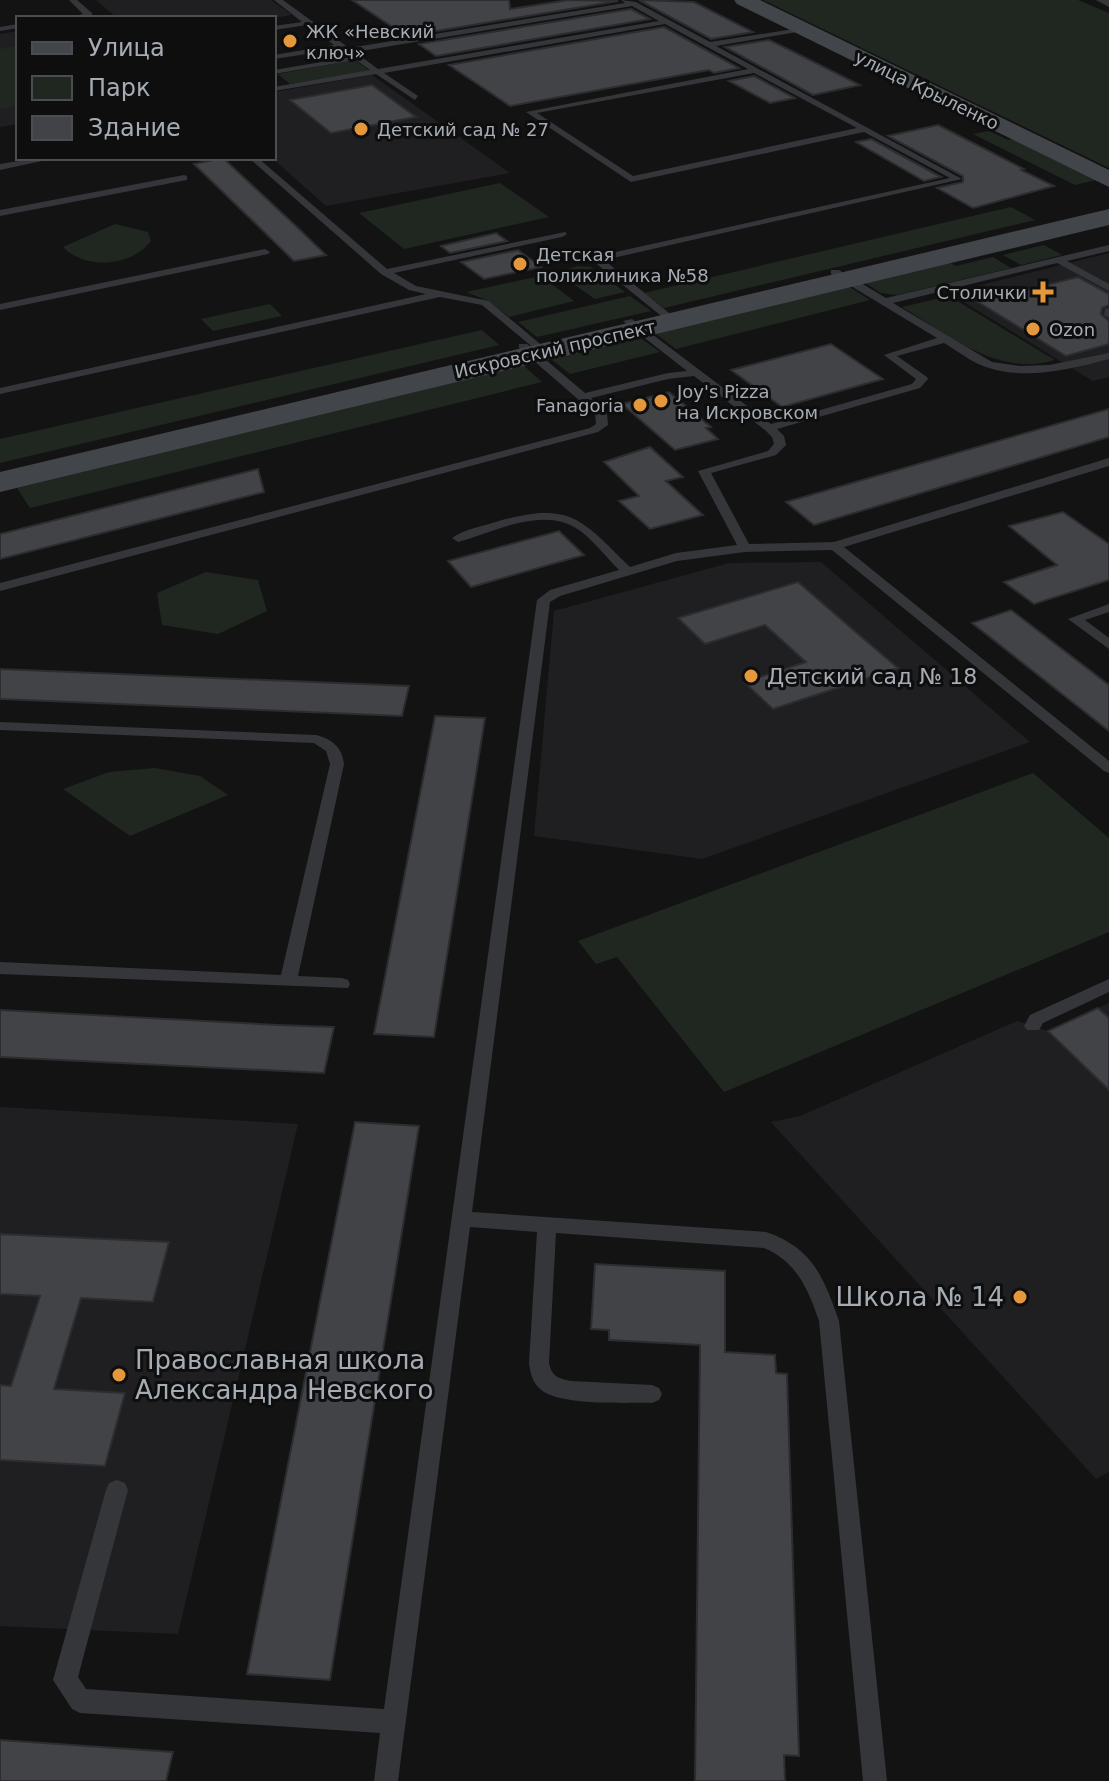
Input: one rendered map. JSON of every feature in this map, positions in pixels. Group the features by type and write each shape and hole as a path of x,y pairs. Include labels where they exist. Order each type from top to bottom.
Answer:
{"street":[{"name":"улица Крыленко","path":"744,0 1109,180"},
{"path":"1103,0 1109,3"},
{"name":"Искровский проспект","path":"0,482 1109,207"},
{"name":"Искровский проспект","path":"840,276 1109,217"},
{"name":"Искровский проспект","path":"0,470 534,349"}],"lane":[{"path":"73,0 89,15 82,16"},
{"path":"278,0 415,98"},
{"path":"276,57 423,39 629,2 958,179 596,259 696,373 778,436 780,445 772,453 704,471 745,548"},
{"path":"276,89 666,22"},
{"path":"276,28 308,23"},
{"path":"708,45 803,29"},
{"path":"423,39 433,46"},
{"path":"443,52 452,59"},
{"path":"276,74 357,58"},
{"path":"756,70 530,112 631,179 866,129"},
{"path":"276,76 287,87"},
{"path":"0,167 40,160"},
{"path":"0,587 594,430 602,425 604,418 485,303 413,288 385,272 255,160"},
{"path":"0,213 184,178"},
{"path":"385,272 562,234"},
{"path":"884,302 1109,248"},
{"path":"0,307 265,252"},
{"path":"1058,260 1109,288"},
{"path":"840,276 973,357 1003,369 1051,369 1109,356"},
{"path":"0,391 439,294"},
{"path":"769,428 916,386 923,379 889,355 945,339"},
{"path":"583,397 668,376 696,373"},
{"path":"386,1781 544,600 555,593 676,557 745,548 835,546 1109,462"},
{"path":"458,538 536,517 554,516 580,526 626,570"},
{"path":"835,546 1109,768"},
{"path":"1109,608 1075,619 1109,645"},
{"path":"0,726 316,739 329,744 337,754 337,764 288,981"},
{"path":"0,968 342,984"},
{"path":"1033,1026 1036,1019 1109,985"},
{"path":"460,1219 766,1240 787,1248 803,1262 816,1284 829,1321 875,1781"},
{"path":"547,1223 539,1363 542,1377 550,1385 567,1388 652,1394"},
{"path":"117,1490 65,1680 80,1701 394,1722"}],"shaded area":[{"path":"96,0 271,0 292,15 276,18 115,16"},
{"path":"16,31 16,124 0,127 0,34"},
{"name":"Детский сад № 27","path":"372,75 510,173 326,206 274,160 276,92"},
{"path":"1109,253 1109,377 1093,381 949,293"},
{"name":"Детский сад № 18","path":"821,562 1030,742 702,859 534,836 554,611 729,563"},
{"name":"Школа № 14","path":"1109,1003 1109,1472 1096,1479 771,1122 800,1116 1017,1021 1048,1031"},
{"name":"Православная школа Александра Невского","path":"0,1107 298,1124 178,1634 0,1626"}],"green space":[{"path":"763,0 1078,0 1109,13 1109,168"},
{"path":"16,46 16,106 0,109 0,49"},
{"path":"355,60 370,71 290,84 278,74"},
{"path":"989,131 1008,140 1013,139 1096,180 1075,185 973,134"},
{"path":"500,183 549,217 404,249 359,213"},
{"path":"1011,207 1035,220 664,308 644,293"},
{"path":"115,224 148,232 151,241 132,256 108,262 83,259 63,247"},
{"path":"1044,245 1062,255 1021,265 1003,255"},
{"path":"993,257 1011,268 897,295 881,293 864,282 948,262 956,266"},
{"path":"578,266 591,267 625,292 595,299 563,277 564,270"},
{"path":"541,276 574,301 509,317 489,301 466,292"},
{"path":"848,286 870,300 676,349 655,333"},
{"path":"630,296 651,311 537,337 518,322"},
{"path":"949,296 1055,360 1034,364 993,358 956,341 902,307"},
{"path":"270,304 282,316 213,331 201,319"},
{"path":"482,330 499,345 0,463 0,439"},
{"path":"639,337 660,352 570,374 551,359"},
{"path":"523,365 542,382 30,508 17,488"},
{"path":"206,572 258,580 267,611 218,634 162,625 157,593"},
{"path":"155,768 200,776 228,795 130,836 63,789 109,772"},
{"path":"1033,773 1109,838 1109,932 724,1092 617,957 596,964 578,941"}],"building":[{"path":"352,0 509,0 510,9 569,0 618,1 406,36"},
{"path":"639,0 694,2 753,32 711,39"},
{"path":"631,9 650,19 436,56 419,44"},
{"path":"664,27 739,68 714,73 709,70 510,106 449,65"},
{"path":"769,40 860,85 813,95 725,47"},
{"path":"754,76 795,98 770,103 729,81"},
{"path":"372,85 416,117 331,133 290,100"},
{"path":"938,125 1054,186 973,208 937,188 963,182 963,176 888,136"},
{"path":"871,139 941,177 924,181 856,142"},
{"path":"225,160 326,255 294,261 194,164"},
{"path":"496,233 507,241 450,253 441,246"},
{"path":"518,250 541,267 484,279 461,262"},
{"path":"1078,277 1109,294 1109,305 1102,308 1101,314 1109,321 1109,344 1066,356 978,302"},
{"path":"831,344 883,379 782,407 731,370"},
{"path":"669,392 711,427 706,428 718,439 675,450 622,404"},
{"path":"1109,409 1109,437 814,525 786,502"},
{"path":"650,447 683,477 666,481 703,515 650,529 619,501 639,496 604,462"},
{"path":"258,469 264,492 0,559 0,534"},
{"path":"1063,512 1109,544 1109,580 1034,604 1004,582 1057,565 1009,526"},
{"path":"559,531 584,555 471,587 448,561"},
{"path":"798,582 898,668 773,709 744,682 806,662 765,625 705,644 678,618"},
{"path":"1011,610 1109,685 1109,731 972,623"},
{"path":"0,669 409,686 402,716 0,699"},
{"path":"435,716 485,718 434,1037 374,1034"},
{"path":"1098,1008 1109,1018 1109,1090 1048,1031"},
{"path":"0,1010 334,1027 324,1073 0,1057"},
{"path":"355,1122 419,1126 330,1680 247,1674"},
{"path":"0,1234 169,1242 153,1302 81,1298 54,1389 125,1393 105,1466 0,1460 0,1385 11,1386 40,1296 0,1294"},
{"path":"595,1264 725,1271 725,1352 775,1355 776,1373 787,1374 799,1756 784,1755 785,1781 695,1781 700,1345 609,1340 609,1330 591,1329"},
{"path":"0,1740 173,1752 166,1781 0,1781"}],"place":[{"name":"ЖК «Невский ключ»","path":"290,41"},
{"name":"Детский сад № 27","path":"361,129"},
{"name":"Детская поликлиника №58","path":"520,264"},
{"name":"Столички","path":"1043,292"},
{"name":"Ozon","path":"1033,329"},
{"name":"Joy's Pizza на Искровском","path":"661,401"},
{"name":"Fanagoria","path":"640,405"},
{"name":"Детский сад № 18","path":"751,676"},
{"name":"Школа № 14","path":"1020,1297"},
{"name":"Православная школа Александра Невского","path":"119,1375"}]}
